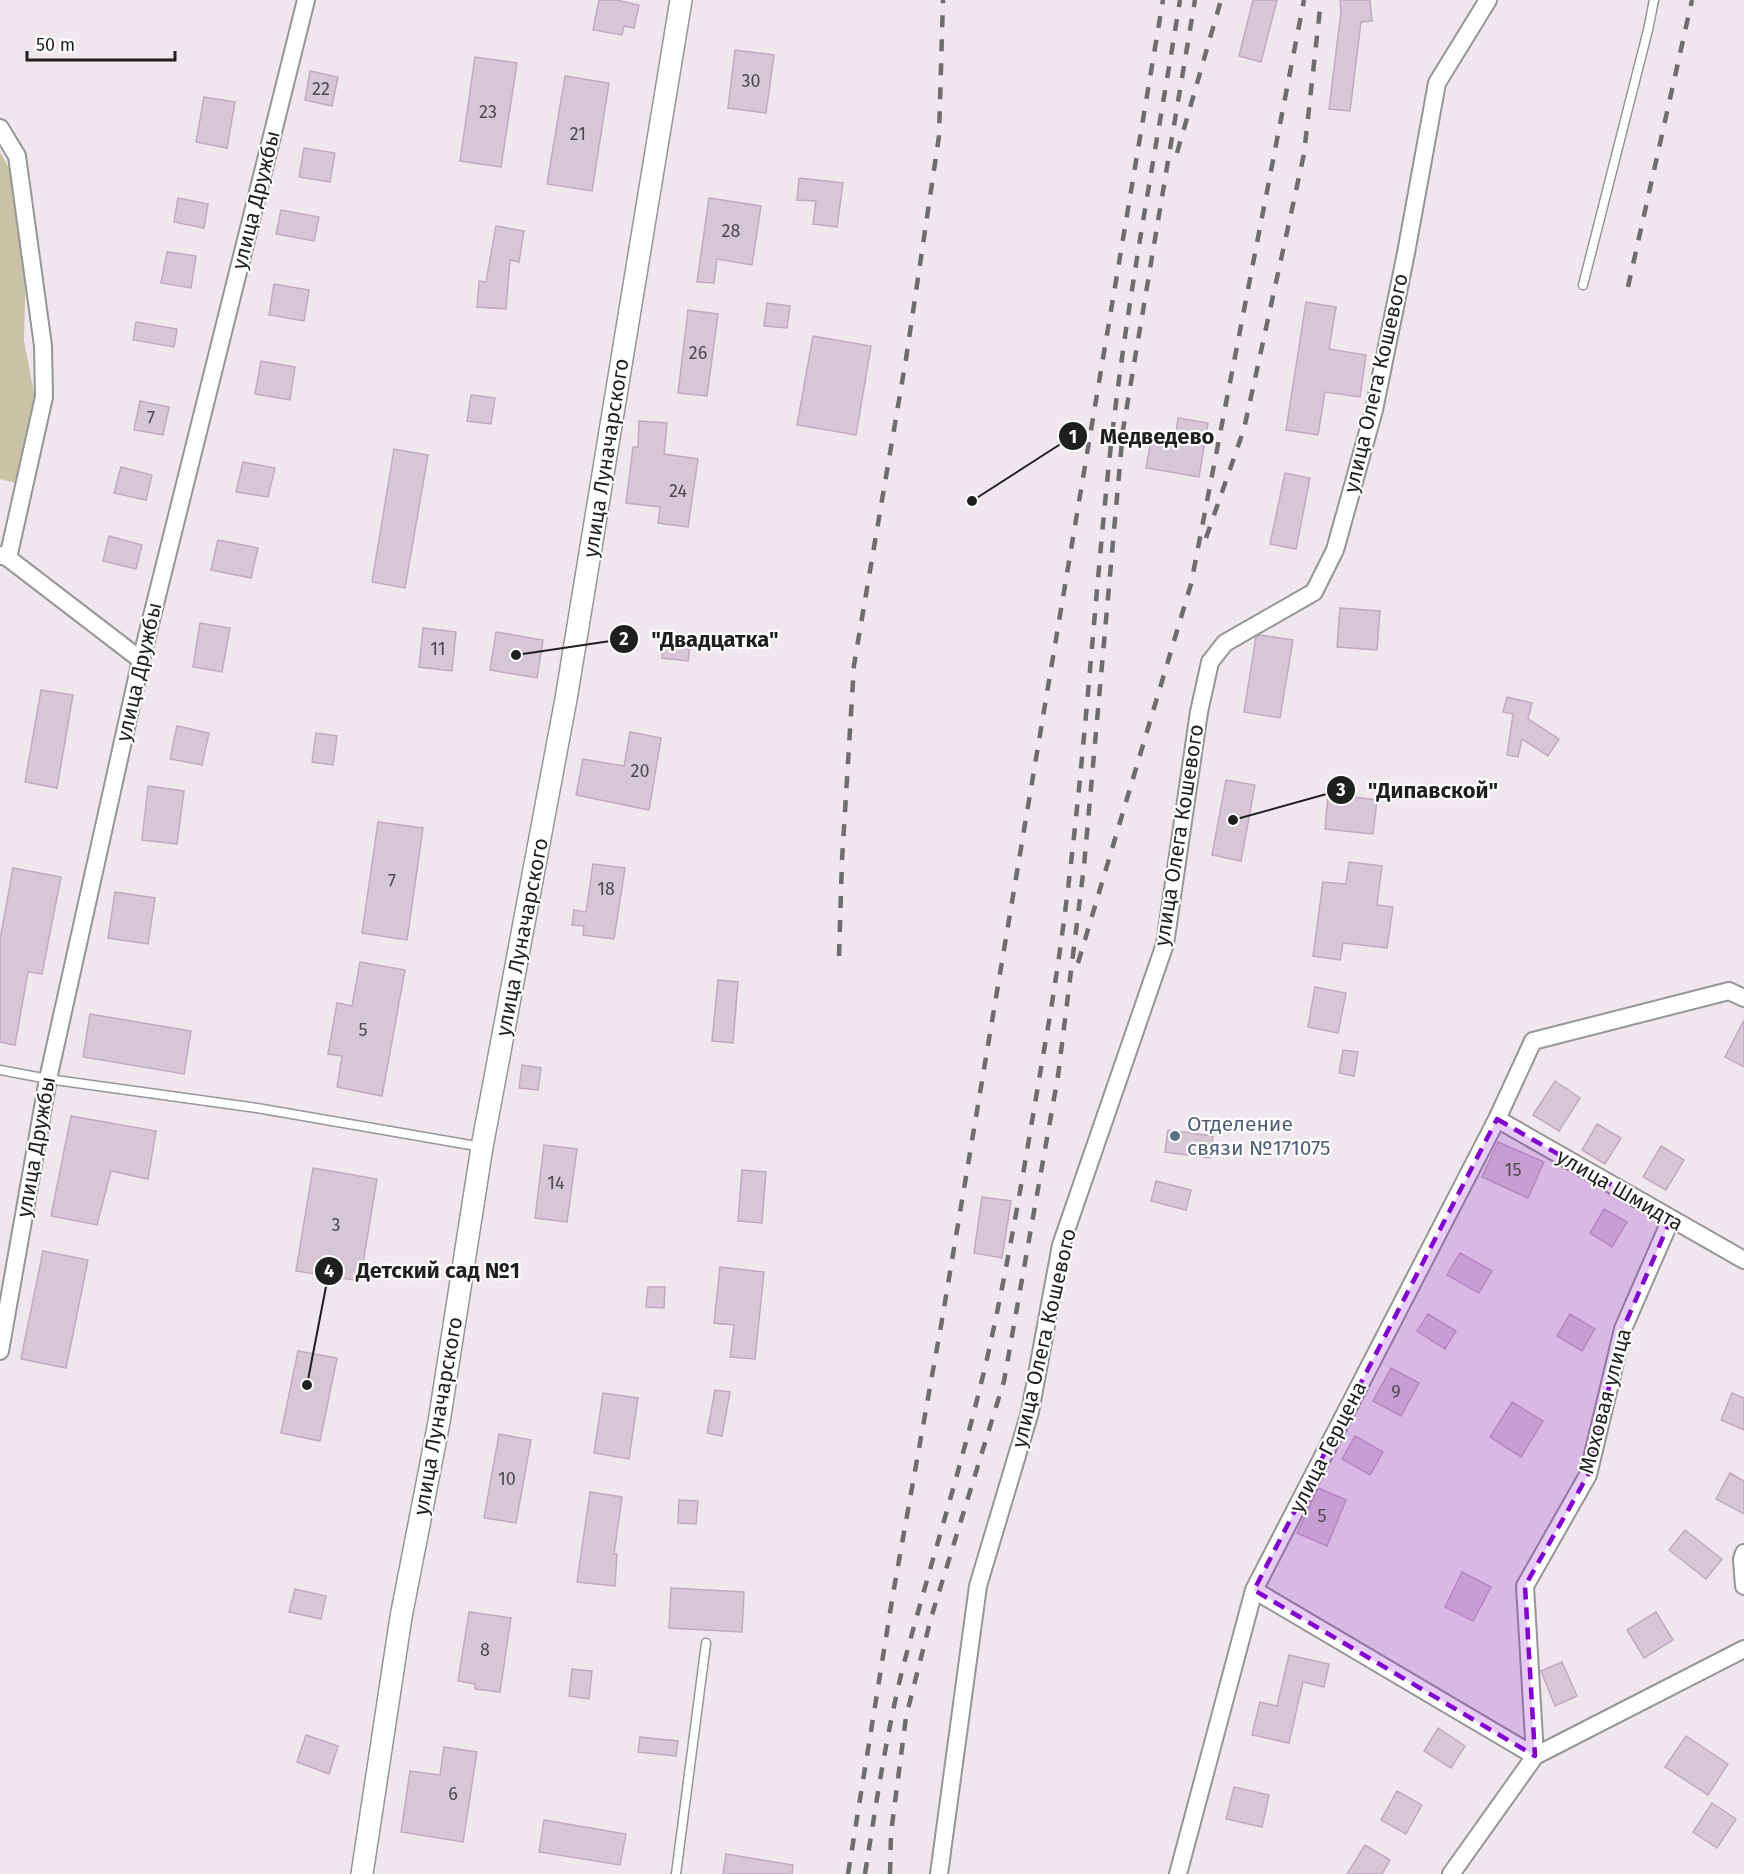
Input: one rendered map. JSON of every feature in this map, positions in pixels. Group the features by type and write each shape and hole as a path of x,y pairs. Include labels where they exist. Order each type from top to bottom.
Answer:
{"street":[{"name":"улица Дружбы","path":"0,1351 48,1078 141,660 306,0"},
{"name":"улица Луначарского","path":"362,1874 401,1617 440,1422 482,1147 566,699 681,0"},
{"name":"улица Олега Кошевого","path":"939,1874 978,1586 1030,1412 1061,1245 1165,944 1199,712 1210,662 1225,643 1314,592 1335,550 1374,410 1437,83 1488,0"},
{"path":"0,128 18,156 43,346 44,397 4,556 141,660"},
{"name":"улица Герцена","path":"1178,1874 1254,1590 1497,1119 1533,1041 1729,991 1744,998"},
{"name":"улица Шмидта","path":"1497,1119 1744,1260"},
{"name":"Моховая улица","path":"1535,1756 1525,1586 1588,1475 1623,1329 1671,1219"},
{"path":"1744,1553 1742,1559 1744,1586"},
{"path":"1254,1590 1535,1756"},
{"path":"1451,1874 1535,1756 1744,1648"}],"lane":[{"path":"1583,285 1654,0"},
{"path":"0,1070 257,1108 482,1147"},
{"path":"676,1874 706,1643"}],"highlighted area":[{"path":"1497,1119 1671,1219 1623,1329 1588,1475 1525,1586 1535,1756 1254,1590"}],"shaded area":[{"path":"0,152 11,172 26,260 24,341 35,398 15,483 0,479"}],"building":[{"path":"599,0 616,0 639,5 634,28 624,26 622,35 593,30"},
{"path":"1253,0 1277,0 1261,62 1239,56"},
{"path":"1340,0 1370,0 1372,21 1361,22 1350,111 1329,109 1341,12"},
{"path":"735,50 774,55 766,113 728,108"},
{"path":"475,57 517,63 501,167 460,161"},
{"path":"310,71 338,77 332,106 305,100"},
{"path":"565,76 609,83 592,191 547,184"},
{"path":"204,97 235,102 227,148 196,142"},
{"path":"304,148 335,153 330,182 299,177"},
{"path":"799,178 843,183 837,227 813,224 816,201 797,200"},
{"path":"178,198 208,204 204,228 174,222"},
{"path":"709,198 761,206 752,265 717,259 714,283 697,282"},
{"path":"281,210 319,217 314,241 276,234"},
{"path":"496,226 524,231 519,262 510,260 506,309 477,307 479,281 486,282"},
{"path":"167,252 196,256 191,288 161,283"},
{"path":"274,284 309,290 304,321 269,315"},
{"path":"1306,302 1336,307 1329,349 1366,355 1360,397 1325,392 1318,435 1286,430"},
{"path":"767,303 790,306 787,328 764,326"},
{"path":"688,310 718,314 707,396 678,393"},
{"path":"136,322 177,329 174,347 133,340"},
{"path":"813,336 871,346 856,435 797,425"},
{"path":"261,361 295,367 290,400 255,394"},
{"path":"471,395 495,398 491,424 467,421"},
{"path":"140,401 169,407 163,435 134,430"},
{"path":"1178,418 1208,423 1199,477 1146,468 1152,435 1175,439"},
{"path":"639,421 667,423 664,454 698,459 688,527 658,523 660,507 626,503 633,447 638,447"},
{"path":"394,449 428,455 405,588 372,582"},
{"path":"243,462 275,468 268,497 236,492"},
{"path":"121,467 152,475 146,500 114,493"},
{"path":"1285,473 1310,478 1296,549 1270,544"},
{"path":"109,536 142,545 136,569 103,561"},
{"path":"218,540 258,548 251,578 211,570"},
{"path":"1340,608 1380,611 1377,650 1337,647"},
{"path":"200,623 230,628 222,672 193,667"},
{"path":"423,628 456,632 452,671 419,667"},
{"path":"496,632 543,640 537,678 490,670"},
{"path":"1260,635 1293,640 1280,718 1244,712 1256,637"},
{"path":"664,642 690,645 688,661 662,658"},
{"path":"41,690 73,695 57,788 25,782"},
{"path":"1507,697 1532,703 1528,719 1559,739 1548,756 1522,739 1518,757 1507,755 1513,714 1503,712"},
{"path":"177,726 209,733 202,765 170,759"},
{"path":"630,732 661,738 649,810 576,795 583,759 624,766"},
{"path":"316,733 337,736 333,765 312,762"},
{"path":"1226,780 1255,785 1241,861 1212,855"},
{"path":"148,786 184,791 177,844 142,840"},
{"path":"1328,794 1377,800 1373,834 1325,829"},
{"path":"378,822 423,828 407,940 362,933"},
{"path":"1349,862 1382,866 1377,905 1393,907 1387,948 1343,943 1340,960 1313,956 1323,882 1346,884"},
{"path":"593,864 625,868 614,939 583,935 584,926 572,925 574,910 586,912"},
{"path":"13,868 61,877 42,974 28,972 15,1045 0,1042 0,940"},
{"path":"115,892 155,898 148,944 108,938"},
{"path":"360,962 405,970 382,1096 337,1087 342,1056 328,1054 337,1003 352,1006"},
{"path":"718,980 738,982 733,1043 712,1041"},
{"path":"1315,987 1346,993 1338,1033 1308,1027"},
{"path":"90,1014 191,1031 184,1074 83,1057"},
{"path":"1744,1020 1744,1067 1725,1057"},
{"path":"1343,1050 1358,1052 1354,1076 1339,1073"},
{"path":"522,1065 541,1068 538,1090 519,1088"},
{"path":"1555,1081 1580,1098 1559,1131 1533,1115"},
{"path":"71,1116 156,1131 148,1179 111,1171 97,1225 51,1216"},
{"path":"1597,1124 1621,1138 1605,1164 1582,1150"},
{"path":"1168,1130 1213,1136 1210,1158 1165,1152"},
{"path":"1498,1142 1544,1162 1528,1198 1482,1177"},
{"path":"544,1145 577,1149 567,1222 535,1218"},
{"path":"1661,1146 1684,1160 1666,1190 1643,1177"},
{"path":"313,1168 377,1179 360,1281 296,1271"},
{"path":"742,1170 766,1172 762,1223 738,1221"},
{"path":"1156,1181 1191,1190 1186,1210 1151,1201"},
{"path":"982,1197 1011,1201 1002,1258 974,1253"},
{"path":"1604,1209 1627,1222 1612,1247 1590,1233"},
{"path":"43,1251 88,1260 66,1368 21,1359"},
{"path":"1460,1253 1492,1271 1479,1293 1447,1275"},
{"path":"720,1267 764,1272 755,1359 730,1357 734,1325 714,1323"},
{"path":"648,1287 665,1287 664,1308 646,1307"},
{"path":"1428,1314 1456,1331 1445,1349 1417,1331"},
{"path":"1570,1314 1595,1329 1582,1351 1557,1336"},
{"path":"298,1351 337,1358 320,1441 281,1433"},
{"path":"1391,1368 1419,1383 1401,1416 1373,1401"},
{"path":"715,1390 730,1392 722,1436 707,1433"},
{"path":"603,1393 638,1398 629,1459 594,1453"},
{"path":"1732,1393 1744,1398 1744,1430 1721,1420"},
{"path":"1512,1402 1543,1421 1521,1457 1490,1437"},
{"path":"499,1434 531,1440 516,1523 484,1518"},
{"path":"1355,1436 1383,1452 1370,1475 1342,1459"},
{"path":"1730,1473 1744,1481 1744,1514 1716,1499"},
{"path":"1318,1488 1346,1500 1327,1546 1297,1533"},
{"path":"590,1492 622,1497 614,1554 617,1554 615,1586 577,1582"},
{"path":"679,1500 698,1501 696,1524 678,1523"},
{"path":"1685,1530 1722,1559 1706,1579 1669,1550"},
{"path":"1462,1572 1491,1587 1473,1621 1445,1607"},
{"path":"671,1588 744,1592 742,1632 669,1628"},
{"path":"295,1589 326,1596 321,1619 289,1612"},
{"path":"469,1612 511,1618 500,1692 475,1689 475,1684 458,1681"},
{"path":"1656,1612 1673,1640 1644,1658 1627,1630"},
{"path":"1289,1655 1329,1664 1324,1687 1303,1682 1289,1743 1252,1735 1260,1702 1277,1706"},
{"path":"1562,1662 1577,1696 1555,1706 1541,1671"},
{"path":"572,1669 592,1671 589,1699 569,1696"},
{"path":"1438,1728 1465,1746 1451,1768 1424,1751"},
{"path":"306,1735 338,1746 329,1774 297,1762"},
{"path":"1686,1736 1728,1764 1708,1795 1665,1767"},
{"path":"640,1737 678,1741 676,1756 638,1752"},
{"path":"444,1747 477,1752 463,1842 401,1832 410,1771 440,1775"},
{"path":"1234,1787 1269,1795 1262,1827 1226,1819"},
{"path":"1397,1791 1422,1805 1406,1834 1381,1820"},
{"path":"1712,1803 1736,1819 1717,1848 1693,1832"},
{"path":"544,1820 626,1834 620,1865 539,1852"},
{"path":"1365,1845 1390,1860 1382,1874 1347,1874"},
{"path":"726,1854 793,1865 792,1874 723,1874"}],"railway":[{"path":"839,956 842,860 854,665 906,359 939,136 943,0"},
{"path":"848,1874 893,1594 942,1320 1163,0"},
{"path":"865,1874 882,1770 903,1667 967,1439 995,1322 1047,1033 1075,824 1101,543 1122,354 1180,0"},
{"path":"890,1874 891,1833 906,1717 931,1618 1004,1381 1058,1076 1084,866 1123,430 1195,0"},
{"path":"1177,153 1221,0"},
{"path":"1078,963 1191,584 1304,0"},
{"path":"1206,538 1244,429 1304,154 1321,0"},
{"path":"1628,287 1692,0"}],"place":[{"name":"Медведево","path":"972,501"},
{"name":"\"Двадцатка\"","path":"516,655"},
{"name":"\"Дипавской\"","path":"1233,820"},
{"name":"Отделение связи №171075","path":"1175,1136"},
{"name":"Детский сад №1","path":"307,1385"}]}
